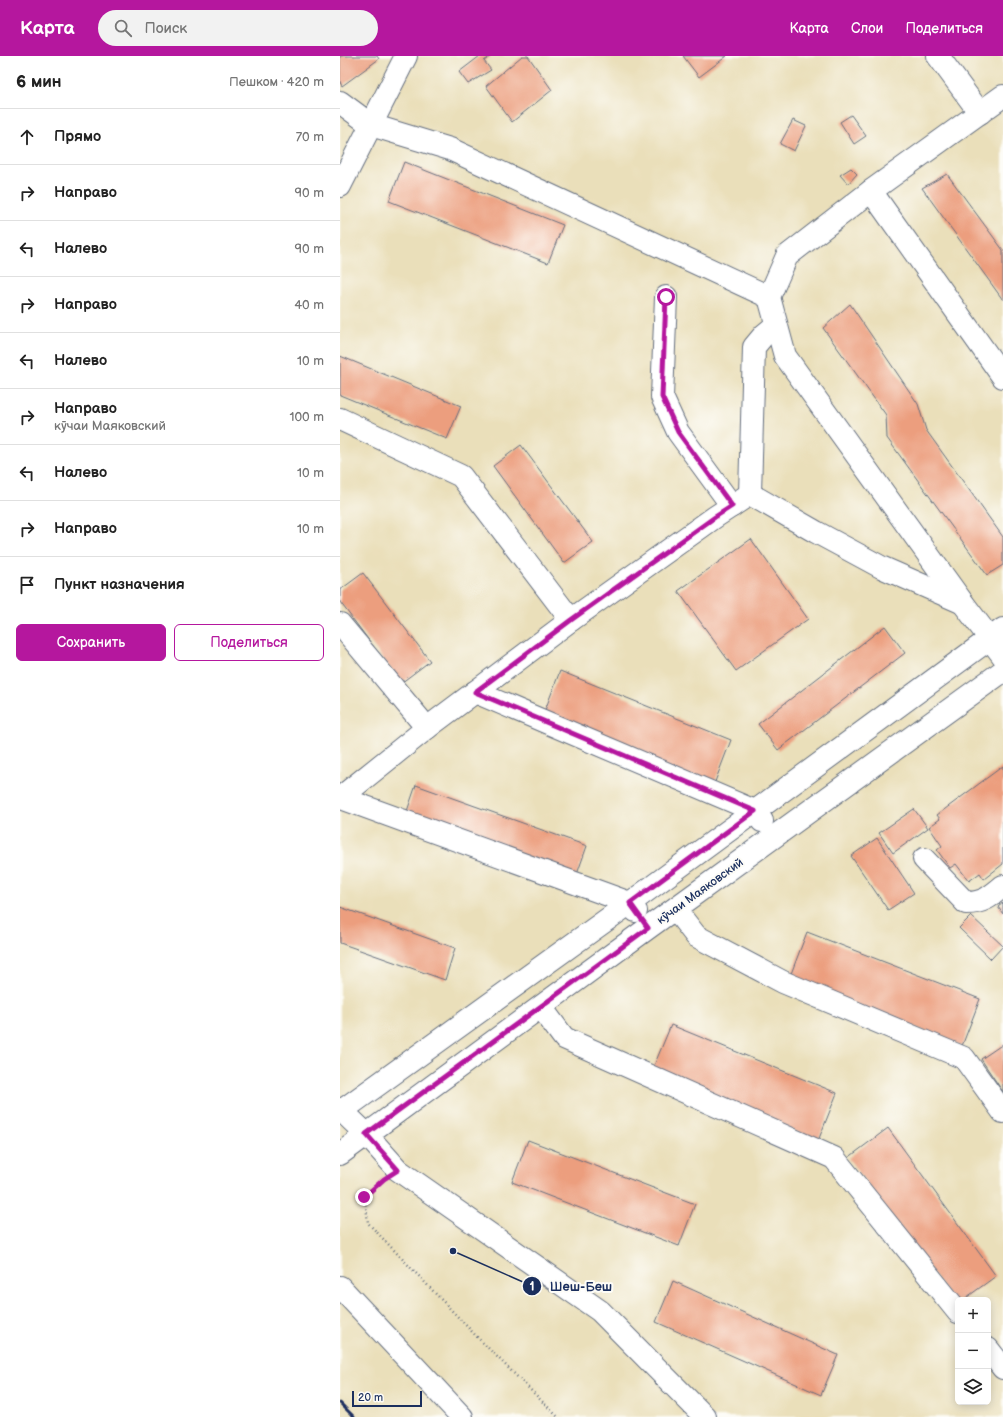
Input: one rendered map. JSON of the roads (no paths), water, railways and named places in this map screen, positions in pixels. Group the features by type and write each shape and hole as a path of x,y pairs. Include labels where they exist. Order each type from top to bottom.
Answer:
{"street":[{"path":"340,186 406,56"},
{"path":"938,56 980,113"},
{"path":"1003,96 871,191 787,256 769,297 785,356 963,603 997,634 1003,656"},
{"path":"340,102 371,125 450,149 769,297"},
{"path":"871,191 1003,377"},
{"path":"666,297 662,397 678,432 732,506"},
{"path":"750,494 754,347 764,335 776,325"},
{"path":"340,418 461,476 571,620"},
{"path":"340,798 427,728 571,620 715,517 750,494"},
{"path":"750,494 881,567 963,603"},
{"path":"340,624 427,728"},
{"path":"705,1417 600,1311 398,1170 366,1134 341,1110 630,903 997,634"},
{"name":"кӯчаи Маяковский","path":"340,1154 648,928 1003,671"},
{"path":"475,692 755,811 774,837"},
{"path":"340,798 630,903 648,928"},
{"path":"924,859 966,903 975,903 986,899 1003,886"},
{"path":"675,909 696,936 784,982 964,1058 1003,1112"},
{"path":"541,1007 564,1038 834,1158 955,1308"},
{"path":"340,1287 462,1417"},
{"path":"991,1353 1003,1368"}],"railway":[{"path":"340,1403 354,1417"}],"place":[{"name":"Шеш-Беш","path":"453,1251"}]}
